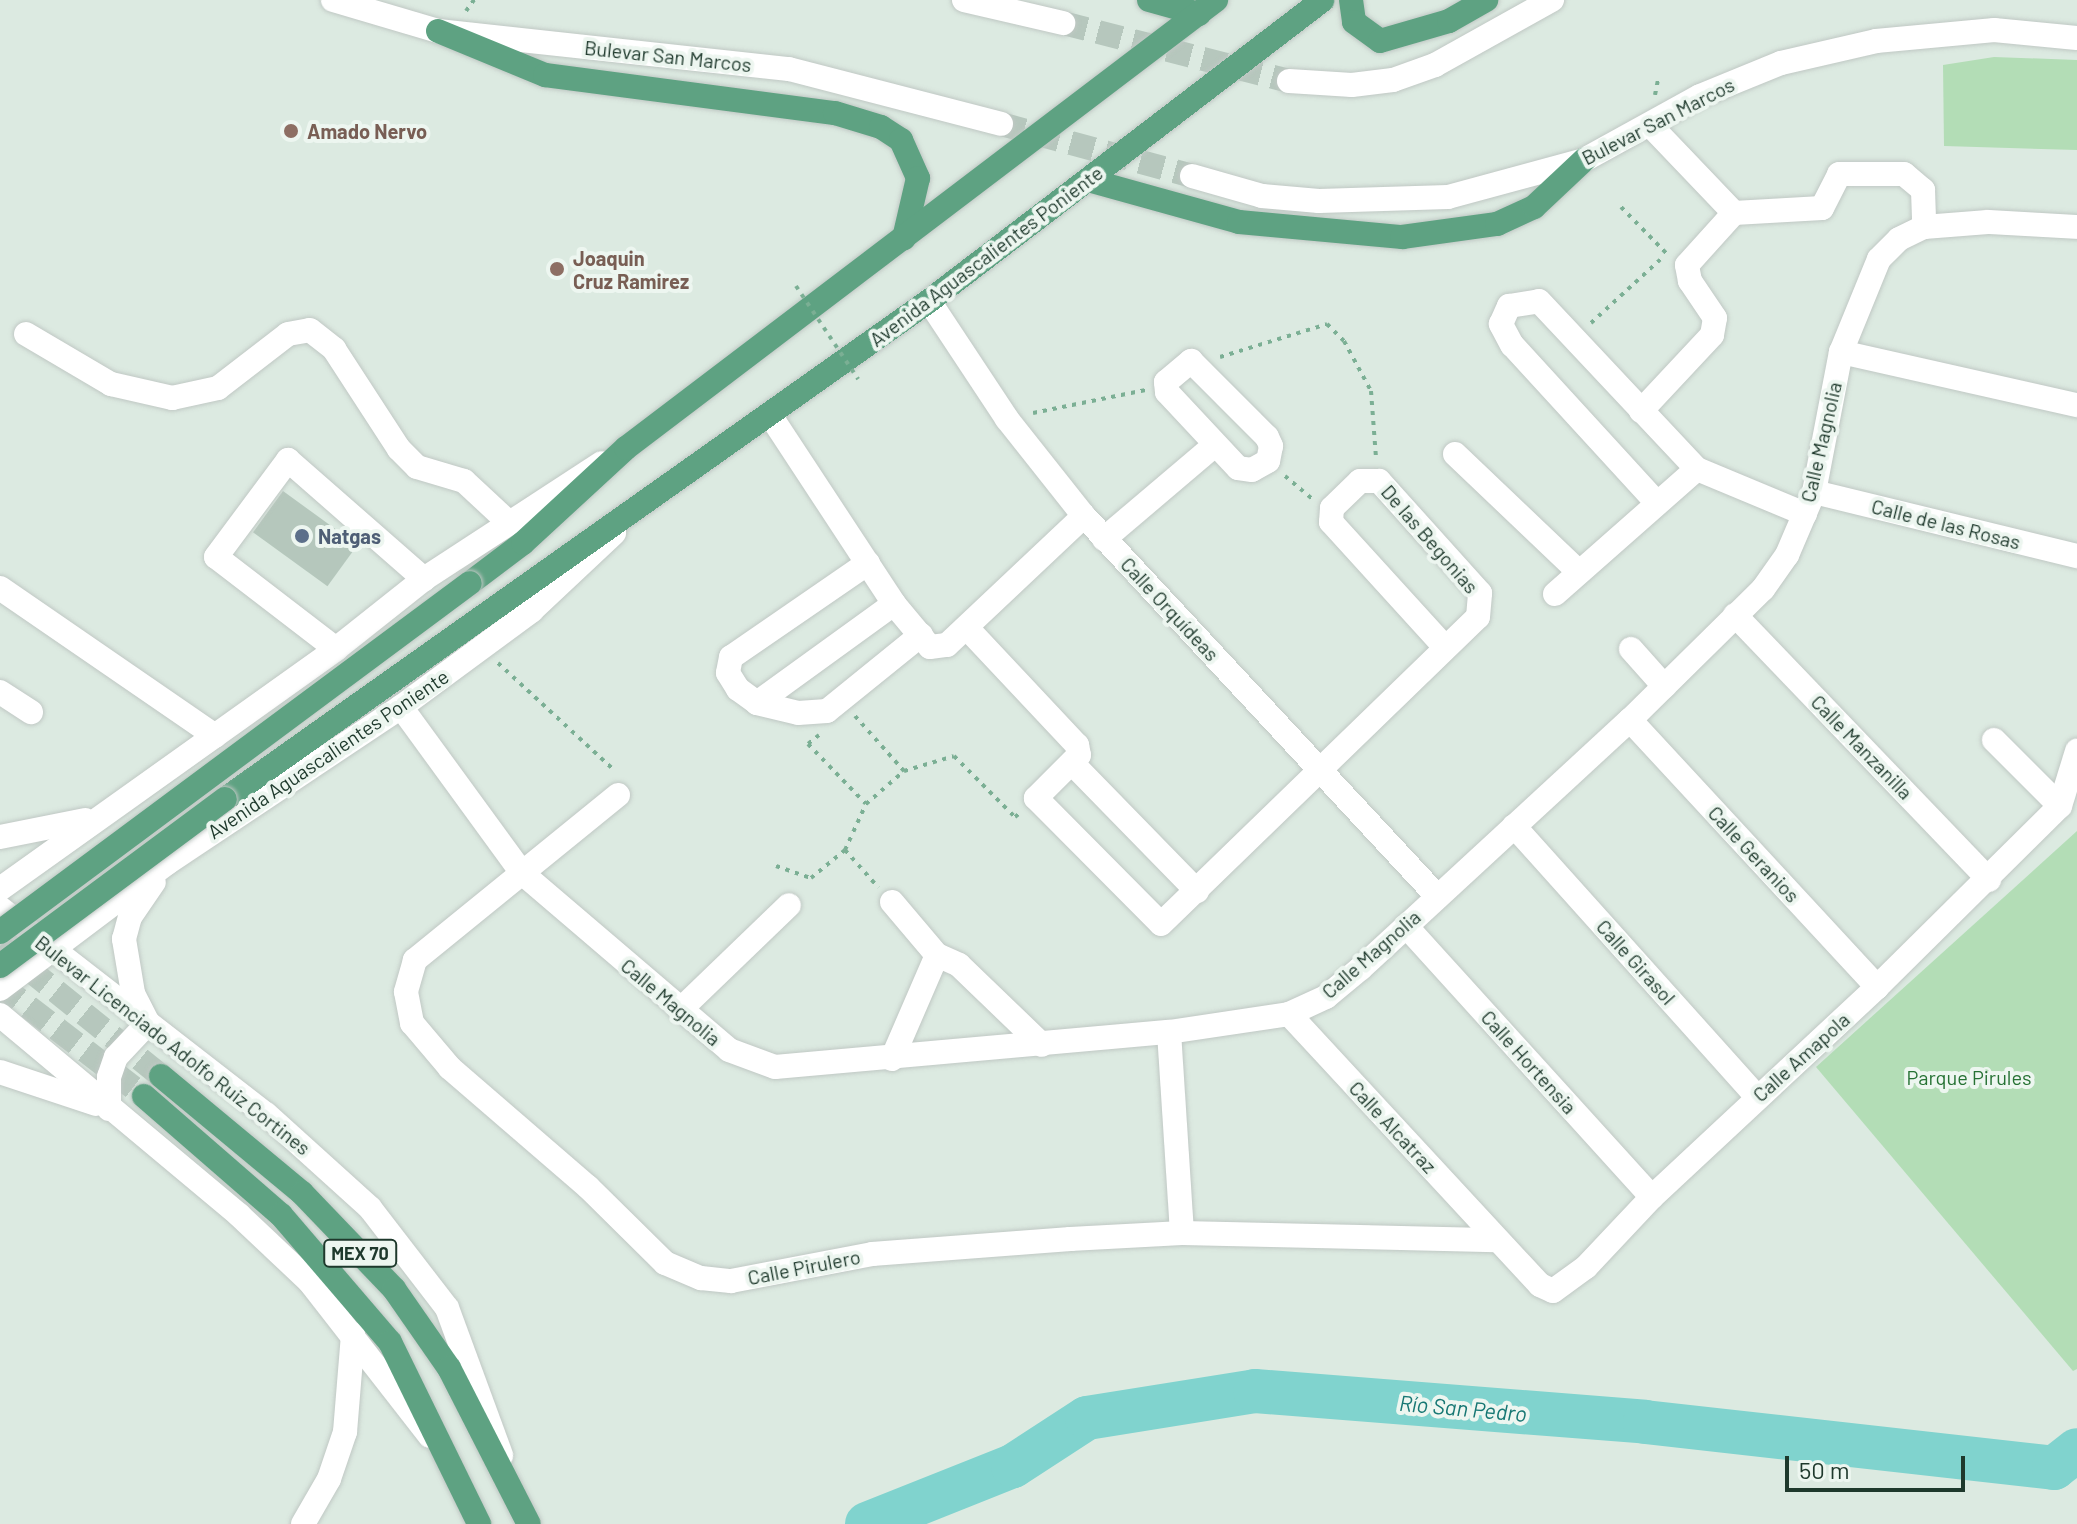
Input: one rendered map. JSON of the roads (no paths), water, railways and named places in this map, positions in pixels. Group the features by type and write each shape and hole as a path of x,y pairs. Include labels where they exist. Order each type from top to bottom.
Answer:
{"main road":[{"path":"1149,0 1208,7"},
{"name":"Avenida Aguascalientes Poniente","path":"0,966 225,799 929,301 1322,0"},
{"path":"1351,0 1354,22 1380,41 1397,40 1449,21 1486,0"},
{"path":"0,932 523,543 626,448 1208,7"},
{"path":"438,31 545,75 835,113 881,127 901,140 918,178 904,238"},
{"path":"1088,180 1239,222 1402,237 1497,224 1534,207 1584,160"},
{"name":"Bulevar Licenciado Adolfo Ruiz Cortines","path":"161,1076 302,1193 394,1289 449,1368 507,1472 529,1524"},
{"name":"MEX 70","path":"144,1096 281,1215 340,1279 390,1342 479,1524"}],"street":[{"name":"Bulevar San Marcos","path":"333,0 438,31 789,69 1001,124"},
{"path":"964,0 1063,23"},
{"path":"1289,81 1352,85 1393,80 1435,65 1552,0"},
{"name":"Bulevar San Marcos","path":"1192,176 1262,196 1390,201 1448,197 1584,160 1700,96 1781,63 1876,41 1994,30 2077,38"},
{"path":"1650,125 1734,213"},
{"path":"1641,411 1716,327 1686,273 1687,265 1734,213 1822,208 1839,174 1916,179 1923,190 1924,227"},
{"name":"Calle Magnolia","path":"401,707 522,873 729,1050 775,1067 1169,1032 1289,1014 1326,997 1406,926 1630,720 1763,589 1787,555 1809,503 1841,352 1879,259 1899,239 1924,227 1988,222 2077,227"},
{"name":"Calle Orquídeas","path":"929,301 1007,419 1084,516 1437,896"},
{"path":"1555,594 1578,571 1591,566 1697,469 1539,301 1509,306 1501,324 1512,345 1657,503"},
{"path":"26,334 111,384 172,398 218,388 288,334 310,330 334,349 399,449 417,467 464,481 507,521"},
{"path":"1841,352 2077,405"},
{"path":"1184,364 1197,364 1267,437 1268,461 1252,470 1238,468 1215,445 1164,387 1184,364"},
{"path":"770,415 894,604 938,649 967,628 1084,516"},
{"path":"1104,539 1215,445"},
{"path":"0,889 336,649 424,579 507,521 626,448"},
{"path":"1455,454 1578,571"},
{"path":"336,649 216,557 288,460 424,579"},
{"name":"Calle de las Rosas","path":"1697,469 1809,503 2077,556"},
{"name":"De las Begonias","path":"1072,763 1036,798 1161,924 1444,646 1478,617 1480,593 1379,481 1369,478 1330,514 1444,646"},
{"name":"Avenida Aguascalientes Poniente","path":"0,989 167,863 401,707 531,611 645,504"},
{"path":"868,563 731,657 728,673 757,703 798,713 835,707 921,635"},
{"path":"0,588 215,736"},
{"path":"757,703 894,604"},
{"name":"Calle Manzanilla","path":"1735,615 1989,880"},
{"path":"967,628 1077,745 1079,755 1072,763 1197,891"},
{"path":"1631,649 1664,686"},
{"path":"0,692 31,712"},
{"name":"Calle Geranios","path":"1630,720 1877,987"},
{"path":"1994,740 2060,806"},
{"name":"Calle Amapola","path":"1497,1240 1540,1285 1553,1291 1586,1267 1652,1197 1989,880 2060,806 2077,751"},
{"name":"Calle Pirulero","path":"618,785 522,873 415,960 406,992 412,1023 450,1068 588,1187 665,1263 701,1278 731,1281 872,1254 1182,1233 1497,1240"},
{"path":"103,815 92,833 91,851 109,873 135,876 167,863"},
{"path":"0,837 103,815"},
{"name":"Calle Girasol","path":"1514,826 1757,1097"},
{"path":"0,1072 109,1109 109,1077 116,1057 148,1023 133,993 124,939 130,917 167,863"},
{"path":"892,902 937,955 959,965 1042,1045"},
{"path":"680,1010 789,905"},
{"name":"Bulevar Licenciado Adolfo Ruiz Cortines","path":"0,908 324,1164 408,1254 447,1308 474,1369 507,1472"},
{"name":"Calle Hortensia","path":"1406,926 1652,1197"},
{"path":"892,1059 937,955"},
{"name":"Calle Alcatraz","path":"1289,1014 1497,1240"},
{"name":"MEX 70","path":"0,1015 239,1215 310,1282 449,1459"},
{"path":"1169,1032 1182,1233"},
{"path":"303,1524 329,1479 345,1432 353,1334"}],"waterway":[{"name":"Río San Pedro","path":"867,1524 1013,1466 1087,1418 1255,1391 1645,1422 2054,1468 2077,1450"}],"tunnel":[{"path":"1063,23 1289,81"},
{"path":"1001,124 1192,176"},
{"path":"0,946 161,1076"},
{"path":"0,985 144,1096"}],"place":[{"name":"Amado Nervo","path":"291,131"},
{"name":"Joaquin Cruz Ramirez","path":"557,269"},
{"name":"Natgas","path":"302,536"}],"park label":[{"name":"Parque Pirules","path":"1969,1077"}]}
